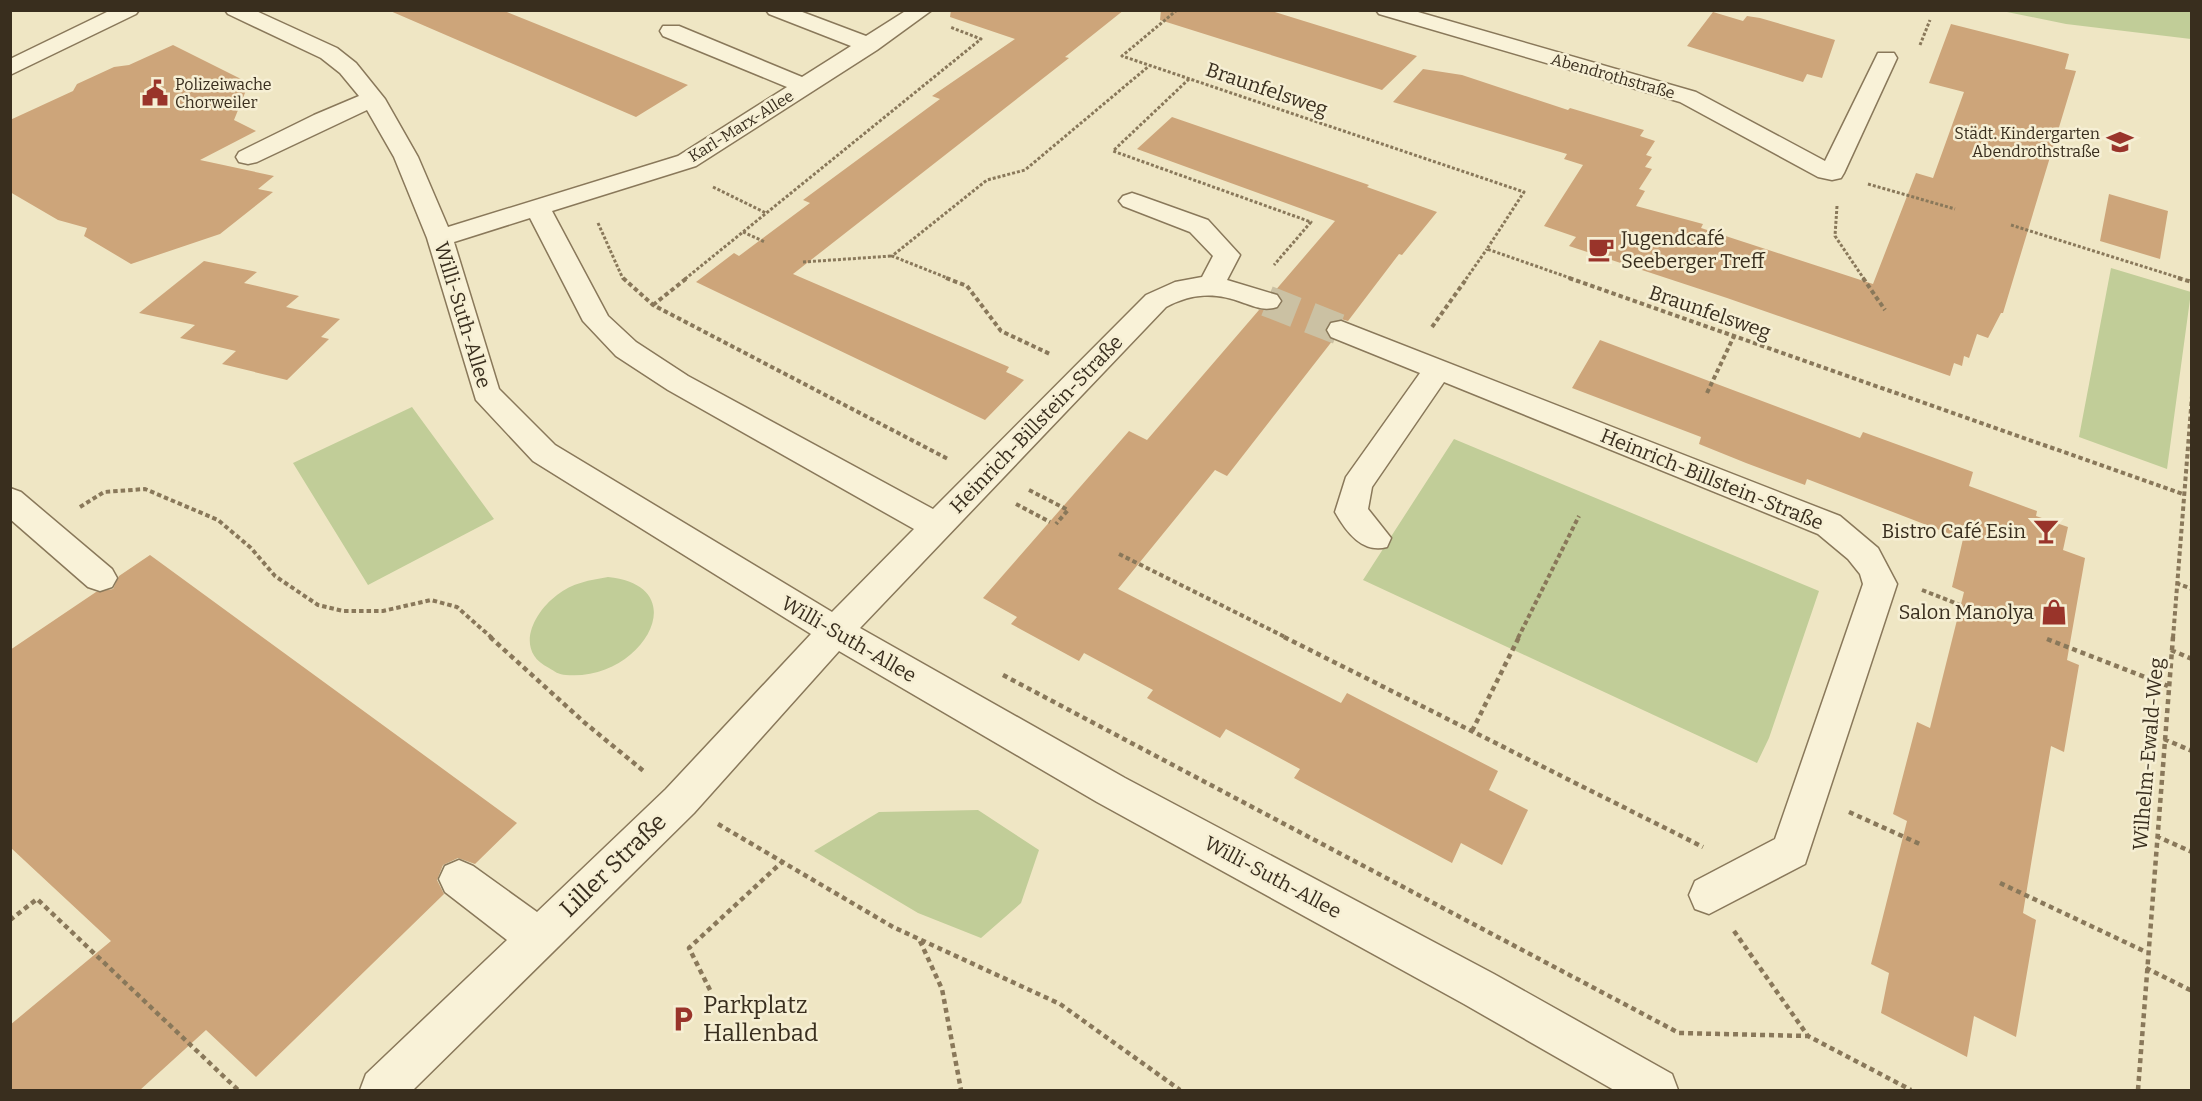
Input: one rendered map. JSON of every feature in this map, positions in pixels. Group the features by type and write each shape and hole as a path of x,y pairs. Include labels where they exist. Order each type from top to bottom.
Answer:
{"street":[{"path":"10,68 129,10"},
{"name":"Willi-Suth-Allee","path":"235,10 329,53 348,68 373,99 406,157 440,238 486,393 544,453 835,631 1111,790 1479,989 1656,1090"},
{"path":"776,10 869,45"},
{"name":"Karl-Marx-Allee","path":"440,238 687,161 922,10"},
{"name":"Abendrothstraße","path":"1386,10 1688,98 1833,173"},
{"path":"671,31 804,86"},
{"path":"1833,173 1886,57"},
{"path":"248,157 322,120 373,99"},
{"path":"1132,201 1199,226 1227,255 1211,285"},
{"path":"538,208 597,321 627,349 678,383 938,526"},
{"name":"Heinrich-Billstein-Straße","path":"835,631 1156,301 1171,291 1211,285 1232,287 1258,297"},
{"name":"Heinrich-Billstein-Straße","path":"1341,330 1829,525 1863,550 1877,573"},
{"path":"1375,538 1351,512 1358,485 1425,363"},
{"path":"10,500 100,578"},
{"path":"1709,895 1791,852 1880,584 1877,573"},
{"name":"Liller Straße","path":"382,1090 680,801 835,631"},
{"path":"459,879 538,938"}],"path":[{"name":"Braunfelsweg","path":"1177,10 1122,56 1524,192 1487,249 2183,494"},
{"path":"653,305 981,39"},
{"path":"892,256 987,180 1025,170 1150,65"},
{"path":"1189,79 1113,151 1311,222 1258,297"},
{"path":"670,166 766,213"},
{"path":"1885,310 1835,237 1833,173 1955,209"},
{"path":"580,195 598,225 624,281 653,305 987,474 1068,510 1056,524"},
{"path":"2011,225 2192,282"},
{"path":"743,232 765,242"},
{"path":"1425,363 1487,249"},
{"path":"803,262 892,256 967,286 1001,331 1087,372"},
{"path":"1707,393 1734,336"},
{"path":"2190,420 2192,396"},
{"name":"Wilhelm-Ewald-Weg","path":"2138,1090 2146,952 2190,420"},
{"path":"44,529 104,492 145,489 218,520 251,548 275,576 318,605 343,611 383,611 431,600 457,607 585,723 680,801 920,940 1060,1004 1180,1090"},
{"path":"1472,731 1579,516"},
{"path":"1119,554 1752,871"},
{"path":"1877,573 1978,612"},
{"path":"2176,584 2192,589"},
{"path":"2047,639 2168,686"},
{"path":"2171,650 2192,659"},
{"path":"1002,674 1679,1033 1808,1036 1911,1090"},
{"path":"2164,739 2192,751"},
{"path":"1810,794 1922,845"},
{"path":"2156,836 2192,852"},
{"path":"710,990 689,948 782,861"},
{"path":"2000,883 2146,952"},
{"path":"1709,895 1808,1036"},
{"path":"10,920 37,899 238,1090"},
{"path":"920,940 942,989 961,1090"},
{"path":"2146,968 2192,991"}],"green space":[{"path":"2002,11 2191,11 2191,39 2066,24"},
{"path":"2111,268 2191,292 2167,469 2079,437"},
{"path":"412,407 494,519 368,585 293,463"},
{"path":"1454,439 1819,591 1769,738 1757,763 1363,580"},
{"path":"608,577 635,584 650,597 654,614 649,632 636,649 617,664 593,673 561,674 538,661 532,652 531,632 548,603 575,585"},
{"path":"978,810 1039,850 1021,903 981,938 918,913 814,851 879,812"}],"building":[{"path":"388,10 502,10 688,85 636,117"},
{"path":"951,10 1124,10 1065,57 1069,58 793,274 1009,367 1006,372 1024,380 985,420 696,282 734,253 739,256 810,203 803,200 940,99 932,96 1015,39 950,17"},
{"path":"1161,10 1268,10 1417,56 1382,90 1160,20"},
{"path":"1713,12 1743,21 1747,16 1760,18 1835,40 1822,78 1807,74 1803,82 1687,46"},
{"path":"1951,24 2069,54 2065,69 2076,71 2003,313 1988,338 1977,334 1969,358 1964,356 1962,366 1954,363 1950,376 1727,298 1569,246 1576,237 1544,226 1583,165 1564,159 1567,154 1393,102 1423,69 1462,75 1568,110 1570,108 1644,130 1640,136 1655,141 1646,155 1652,157 1645,167 1652,169 1639,189 1645,191 1636,206 1703,224 1701,228 1873,284 1916,173 1933,178 1964,92 1929,83"},
{"path":"173,45 249,83 234,120 256,131 200,160 274,176 258,189 273,192 220,234 131,264 84,236 87,228 58,220 10,192 10,120 73,91 77,84 114,67 129,65"},
{"path":"1172,117 1369,185 1367,187 1437,212 1402,255 1399,254 1348,321 1341,319 1329,322 1325,331 1333,340 1227,476 1215,470 1118,589 1341,703 1347,693 1498,771 1489,790 1528,810 1502,865 1461,843 1452,863 1294,778 1300,769 1226,729 1220,738 1147,698 1153,690 1084,653 1079,661 1011,624 1017,617 983,598 1129,431 1147,440 1259,310 1279,308 1283,300 1274,292 1335,221 1137,149"},
{"path":"2109,194 2168,211 2160,259 2100,241"},
{"path":"204,261 257,272 244,283 299,296 286,307 340,319 321,337 329,339 287,380 222,364 236,351 180,338 195,325 139,313"},
{"path":"1600,340 1860,438 1863,432 1973,472 1969,486 2037,511 2036,516 2068,527 2063,550 2085,558 2067,660 2079,665 2064,752 2051,746 2032,858 2023,913 2036,920 2016,1037 1974,1016 1967,1057 1881,1013 1889,973 1871,964 1907,821 1893,814 1917,722 1930,728 1964,592 1952,587 1963,539 1807,479 1805,485 1746,463 1699,444 1701,437 1572,388"},
{"path":"150,555 517,823 475,864 458,858 443,865 437,880 444,894 256,1077 206,1030 140,1090 10,1090 10,1025 111,941 10,847 10,650 96,592 113,589 119,576"}],"tunnel":[{"path":"1267,301 1341,330"}],"place":[{"name":"Polizeiwache Chorweiler","path":"155,93"},
{"name":"Städt. Kindergarten Abendrothstraße","path":"2120,142"},
{"name":"Jugendcafé Seeberger Treff","path":"1601,249"},
{"name":"Bistro Café Esin","path":"2046,531"},
{"name":"Salon Manolya","path":"2054,612"},
{"name":"Parkplatz Hallenbad","path":"683,1019"}]}
